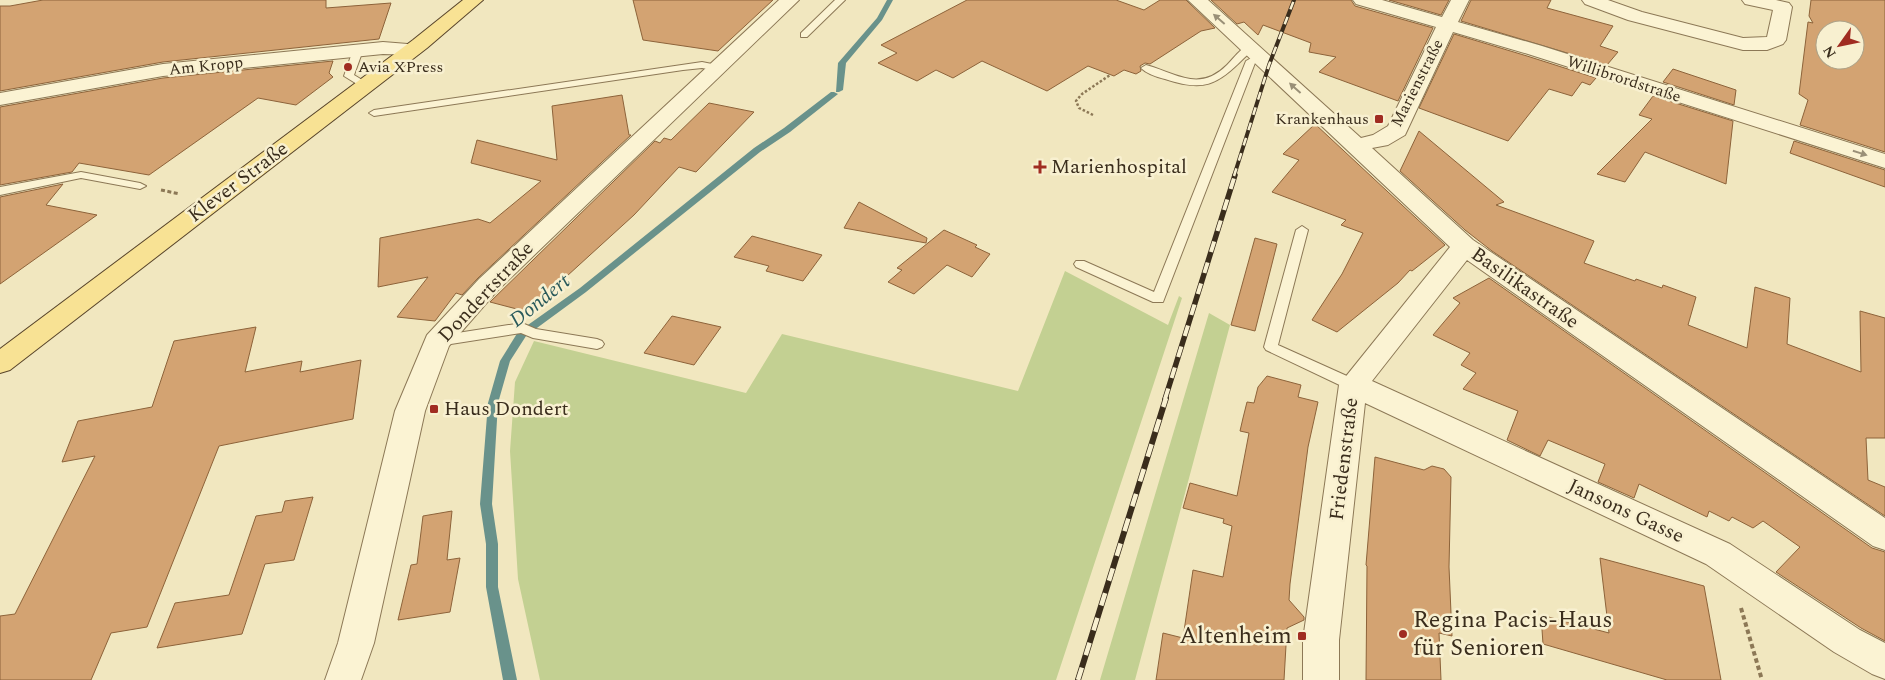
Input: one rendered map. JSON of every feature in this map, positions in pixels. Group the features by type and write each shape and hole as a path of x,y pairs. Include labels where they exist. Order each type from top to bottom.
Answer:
{"main road":[{"name":"Klever Straße","path":"0,363 365,86 474,0"}],"street":[{"name":"Dondertstraße","path":"343,680 356,643 410,410 437,342 488,285 790,0"},
{"name":"Basilikastraße","path":"1197,0 1357,145 1464,246 1885,536"},
{"name":"Willibrordstraße","path":"1362,0 1544,53 1885,161"},
{"name":"Marienstraße","path":"1357,145 1380,140 1396,130 1446,25 1460,0"},
{"path":"1591,0 1635,16 1743,44 1767,44 1776,40 1783,7 1751,0"},
{"name":"Am Kropp","path":"0,98 163,70 358,50 383,48 413,49"},
{"name":"Friedenstraße","path":"1321,680 1321,640 1353,384 1464,246"},
{"name":"Jansons Gasse","path":"1353,384 1718,554 1847,642 1885,662"}],"lane":[{"path":"804,35 840,0"},
{"path":"358,50 349,76 365,86"},
{"path":"1080,264 1158,299 1256,52 1242,52 1224,73 1209,82 1186,83 1146,68"},
{"path":"374,113 683,67 702,65 718,68"},
{"path":"0,192 81,175 140,186"},
{"path":"1302,230 1271,347 1353,384"},
{"path":"437,342 528,330 597,344"}],"path":[{"path":"1093,116 1079,108 1076,101 1082,94 1110,74"},
{"path":"1740,606 1762,680"}],"green space":[{"path":"1065,271 1168,325 1179,296 1182,298 1056,680 540,680 518,579 510,451 515,382 534,341 746,393 782,334 1018,391"},
{"path":"1209,313 1230,325 1135,680 1100,680"}],"building":[{"path":"43,0 326,0 326,8 391,3 379,39 163,62 0,91 0,6"},
{"path":"633,0 773,0 718,51 643,40"},
{"path":"967,0 1116,0 1144,10 1160,0 1186,0 1215,28 1201,31 1150,64 1145,63 1140,66 1141,71 1136,74 1124,70 1114,76 1088,66 1047,91 982,61 953,78 936,70 917,81 878,63 897,53 881,45"},
{"path":"1211,0 1351,0 1355,6 1433,28 1398,101 1319,72 1336,57 1309,52 1311,43 1263,25 1258,35 1244,22 1237,24"},
{"path":"1389,0 1449,0 1441,15"},
{"path":"1471,0 1551,0 1547,8 1613,26 1600,46 1618,52 1607,65 1461,21"},
{"path":"1811,0 1885,0 1885,152 1800,125 1808,100 1799,94 1808,22 1813,23 1809,16"},
{"path":"1454,34 1596,78 1590,85 1582,82 1572,96 1549,89 1508,141 1419,108"},
{"path":"333,61 329,73 333,77 296,105 258,98 149,175 79,163 72,172 0,185 0,107 163,78"},
{"path":"1673,69 1736,90 1734,105 1663,82"},
{"path":"622,95 629,135 631,135 462,295 456,293 435,321 397,317 428,277 378,287 380,238 478,219 490,223 541,181 471,163 477,140 557,160 552,106"},
{"path":"1653,96 1733,121 1726,184 1645,152 1625,182 1597,174 1652,119 1639,115"},
{"path":"709,103 754,112 696,172 679,167 634,215 567,276 532,313 490,302 655,141 660,143 664,138 671,140"},
{"path":"1315,124 1445,245 1412,271 1410,270 1398,283 1337,332 1312,320 1342,274 1363,233 1341,225 1346,220 1272,192 1299,160 1283,154"},
{"path":"1419,131 1504,202 1496,205 1594,241 1584,263 1635,281 1636,279 1662,288 1663,285 1696,297 1688,325 1747,348 1755,287 1790,298 1787,344 1861,372 1860,311 1885,318 1885,438 1866,438 1868,480 1885,487 1885,516 1492,251 1465,230 1400,171"},
{"path":"1794,141 1885,170 1885,187 1790,153"},
{"path":"63,184 46,205 97,215 0,284 0,197"},
{"path":"859,202 927,238 926,243 844,228"},
{"path":"944,230 977,245 975,247 990,254 972,277 947,265 914,294 888,282 902,270 897,268"},
{"path":"752,236 822,255 803,281 766,271 769,266 734,257"},
{"path":"1255,238 1277,244 1255,331 1231,325"},
{"path":"1489,278 1872,548 1885,552 1885,641 1861,628 1776,572 1800,547 1763,521 1753,528 1732,517 1729,521 1709,511 1707,517 1639,484 1634,498 1598,482 1605,464 1548,440 1540,456 1507,440 1518,411 1463,389 1476,373 1461,365 1470,353 1433,335 1460,303 1453,298"},
{"path":"672,316 721,327 694,365 644,353"},
{"path":"256,327 245,372 302,361 300,372 361,360 353,419 219,446 147,627 111,633 91,680 0,680 0,616 15,614 95,456 62,462 78,421 152,407 174,341"},
{"path":"1267,376 1301,385 1298,397 1318,402 1308,447 1290,584 1289,600 1304,617 1304,620 1287,628 1284,680 1156,680 1163,633 1183,638 1193,570 1223,577 1232,526 1223,523 1224,519 1183,508 1190,483 1237,496 1249,433 1240,431 1247,402 1254,403 1258,387"},
{"path":"1375,457 1424,470 1432,466 1444,469 1451,477 1449,567 1452,636 1439,633 1441,680 1366,680 1366,565"},
{"path":"313,497 294,560 265,564 242,634 157,648 175,603 229,595 256,516 282,512 285,501"},
{"path":"452,511 447,560 460,558 450,612 398,620 411,565 417,564 423,516"},
{"path":"1600,558 1704,586 1721,680 1667,680 1543,644 1541,615 1609,633"}],"waterway":[{"name":"Dondert","path":"839,90 842,63 880,19 890,0"},
{"name":"Dondert","path":"510,680 492,587 492,544 486,504 493,403 505,361 522,334 583,290 757,150 834,94"}],"railway":[{"path":"1234,176 1269,65 1294,0"},
{"path":"1165,399 1235,175"},
{"path":"1078,680 1166,398"}],"place":[{"name":"Avia XPress","path":"348,67"},
{"name":"Krankenhaus","path":"1379,119"},
{"name":"Marienhospital","path":"1040,167"},
{"name":"Haus Dondert","path":"434,409"},
{"name":"Regina Pacis-Haus für Senioren","path":"1403,634"},
{"name":"Altenheim","path":"1302,636"}]}
